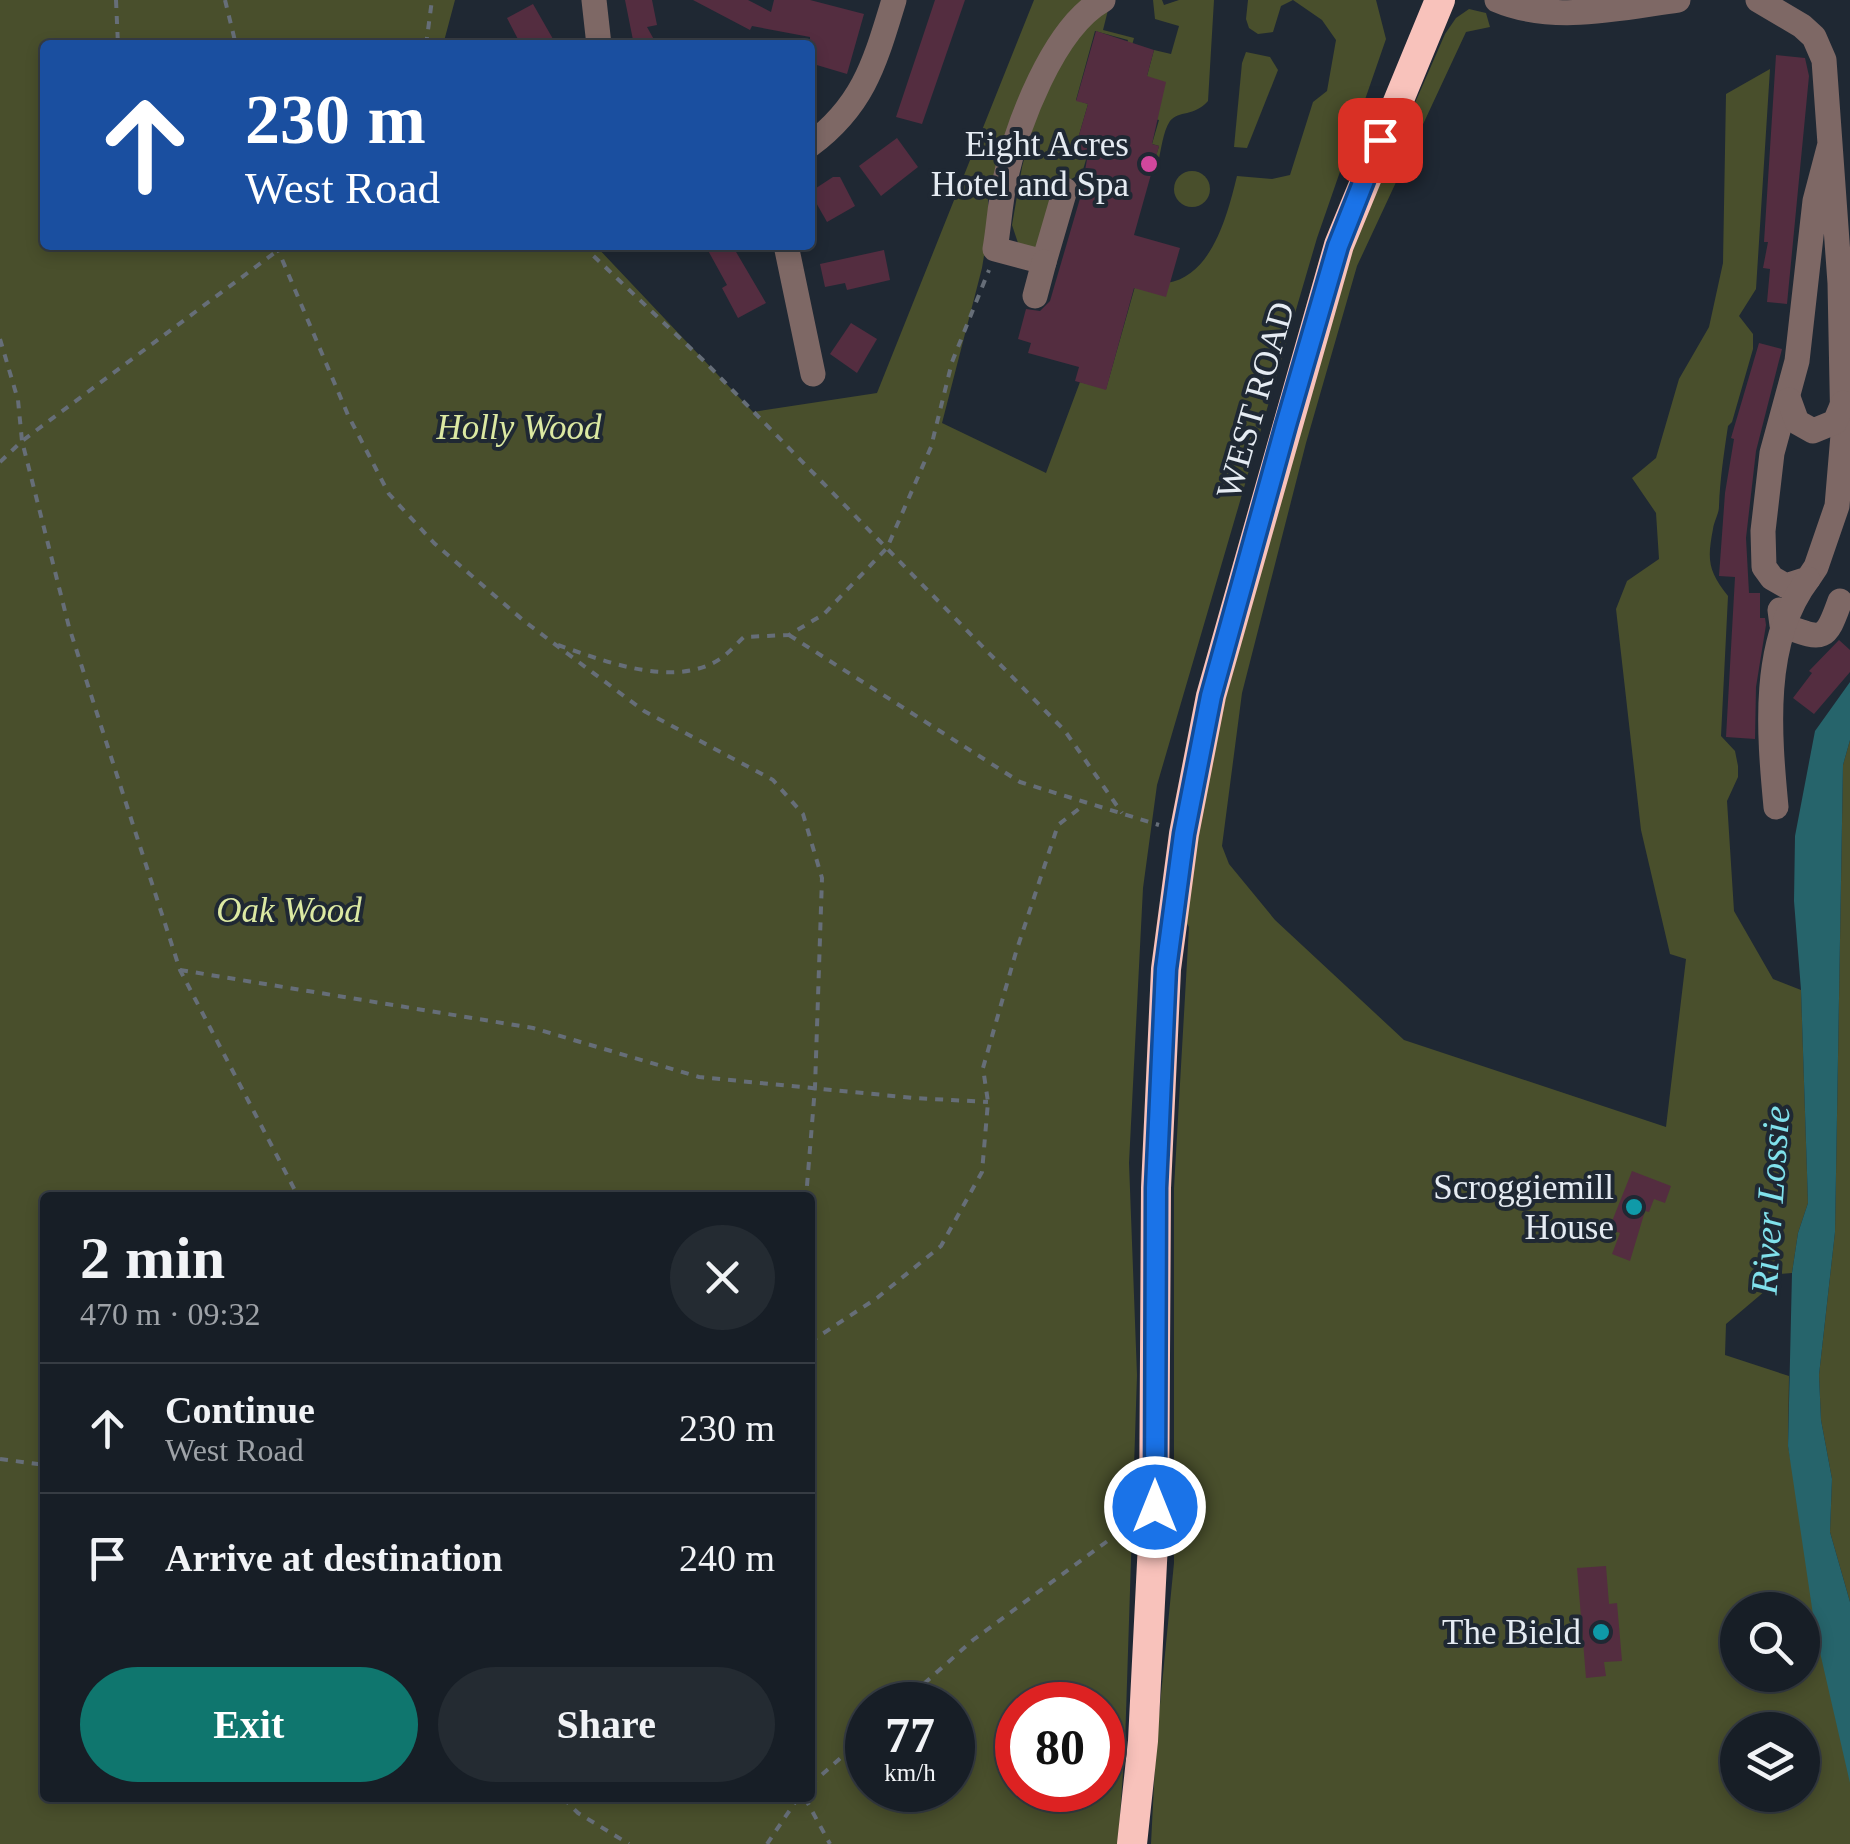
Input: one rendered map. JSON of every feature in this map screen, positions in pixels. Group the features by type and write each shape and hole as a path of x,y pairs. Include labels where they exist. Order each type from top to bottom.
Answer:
{"highway":[{"name":"WEST ROAD","path":"1132,1844 1143,1741 1155,1507 1156,1188 1166,969 1184,834 1211,696 1338,246 1440,0"}],"street":[{"path":"594,0 598,40"},
{"path":"815,142 861,93 894,0"},
{"path":"1044,262 994,257 1005,180 1026,113 1065,39 1085,13 1103,0"},
{"path":"1497,0 1530,10 1575,12 1678,0"},
{"path":"1758,0 1794,19 1821,48 1840,283 1843,404 1837,506 1822,554 1790,604 1775,666 1772,725 1776,807"},
{"path":"1782,625 1764,568 1762,541 1772,454 1797,361 1815,201 1830,144"},
{"path":"1035,296 1065,190"},
{"path":"787,250 812,374"},
{"path":"1788,400 1797,422 1813,430 1834,422 1843,404"},
{"path":"1764,568 1786,586 1808,579"},
{"path":"1782,625 1824,636 1840,601"}],"path":[{"path":"116,0 118,40"},
{"path":"225,0 235,40"},
{"path":"427,40 432,0"},
{"path":"0,462 22,440 273,250"},
{"path":"277,250 348,415 389,494 434,544 644,711 773,780 803,814 822,878 815,1088 806,1192"},
{"path":"587,250 706,363 1065,732 1122,813"},
{"path":"554,643 626,668 687,671 719,660 744,636 789,634 824,614 887,548 930,447 952,362 994,257"},
{"path":"0,339 18,400 22,440 69,627 180,970 297,1192"},
{"path":"789,634 1020,782 1184,834"},
{"path":"815,1339 877,1298 940,1246 982,1172 988,1102 983,1068 1058,825 1084,804"},
{"path":"180,970 533,1028 699,1077 988,1102"},
{"path":"0,1460 40,1465"},
{"path":"926,1682 973,1640 1155,1507"},
{"path":"815,1781 845,1754"},
{"path":"567,1802 578,1814 629,1844"},
{"path":"767,1844 799,1802"},
{"path":"804,1802 830,1844"}],"green space":[{"path":"0,0 455,0 444,40 40,40 40,250 600,250 753,412 877,393 1034,0 1089,0 1013,127 988,192 988,231 982,268 942,423 1046,473 1080,382 1106,389 1136,283 1167,283 1196,268 1216,240 1237,176 1272,179 1290,175 1313,102 1327,91 1336,40 1322,20 1293,0 1376,0 1386,39 1317,238 1157,785 1143,888 1129,1163 1137,1375 1125,1744 1125,1682 995,1682 995,1812 1120,1812 1118,1844 0,1844"},
{"path":"1153,0 1162,0 1164,5 1179,0 1214,0 1208,101 1170,121 1158,163 1153,166 1159,146 1152,144 1159,120 1155,119 1147,76 1154,50 1171,54 1179,26 1155,19"},
{"path":"1248,0 1293,0 1281,6 1273,32 1258,34 1249,28 1246,19"},
{"path":"1109,6 1103,30 1134,38 1131,49 1126,48 1128,40 1095,31 1076,100 1088,104 1075,149 1088,153 1082,173 1059,186 1040,250 1018,243 1012,225 1022,167 1042,93 1089,18"},
{"path":"1469,9 1486,13 1490,27 1466,32 1357,266 1306,443 1242,693 1222,846 1229,864 1275,920 1404,1040 1666,1127 1686,959 1670,954 1641,830 1616,609 1627,581 1659,559 1656,513 1632,478 1656,458 1679,379 1709,327 1723,263 1726,94 1770,69 1756,289 1739,316 1753,334 1753,349 1728,426 1710,557 1716,579 1728,596 1721,736 1735,751 1738,766 1738,777 1727,801 1734,911 1773,979 1801,990 1808,1203 1798,1233 1792,1273 1780,1274 1726,1324 1725,1355 1789,1376 1788,1446 1816,1592 1720,1592 1720,1692 1820,1692 1820,1614 1850,1772 1850,1844 1151,1844 1156,1745 1174,1563 1174,1188 1189,927 1186,922 1209,759 1347,259 1445,34 1456,18"},
{"path":"1246,52 1270,57 1278,70 1247,148 1234,147"},
{"path":"1192,171 1205,176 1210,189 1205,202 1192,207 1179,202 1174,189 1179,176"},
{"path":"1850,740 1850,1602 1830,1532 1832,1479 1821,1420 1819,1375 1835,1232 1843,765"}],"shaded area":[{"path":"1850,682 1850,740 1843,765 1835,1232 1819,1375 1821,1420 1832,1479 1830,1532 1850,1602 1850,1783 1820,1652 1820,1592 1810,1592 1788,1446 1792,1273 1798,1233 1808,1203 1794,901 1795,836 1815,731"}],"building":[{"path":"625,0 652,0 657,25 647,27 654,40 633,40"},
{"path":"693,0 748,0 771,12 774,0 810,0 864,14 847,74 815,64 815,40 810,37 752,26 750,30"},
{"path":"935,0 965,0 922,124 896,117"},
{"path":"533,4 553,39 518,40 507,18"},
{"path":"1096,31 1154,50 1147,76 1166,82 1152,144 1159,146 1134,235 1180,248 1166,297 1134,288 1106,390 1075,381 1079,367 1028,353 1031,343 1018,339 1026,309 1040,311 1050,301 1081,195 1088,153 1075,149 1088,104 1076,101"},
{"path":"1776,55 1805,58 1809,76 1787,304 1767,302 1770,269 1763,268 1768,242 1764,242"},
{"path":"897,138 918,167 881,196 859,166"},
{"path":"840,177 855,206 827,222 815,201 815,189"},
{"path":"708,250 735,250 766,303 738,318 722,288 727,285"},
{"path":"884,250 890,280 847,290 845,283 825,287 820,264"},
{"path":"851,323 877,339 857,373 830,354"},
{"path":"1759,343 1782,349 1756,451 1746,538 1749,593 1760,593 1760,618 1765,618 1766,625 1756,687 1755,739 1726,737 1735,577 1719,576 1725,493 1734,439 1731,438"},
{"path":"1839,640 1850,650 1850,672 1814,714 1793,698 1812,673 1809,671"},
{"name":"Scroggiemill House","path":"1632,1171 1671,1186 1665,1203 1654,1199 1649,1212 1645,1211 1630,1261 1612,1254 1620,1233 1609,1229"},
{"name":"The Bield","path":"1606,1566 1609,1604 1617,1603 1622,1661 1604,1662 1606,1676 1586,1678 1577,1568"}],"place":[{"name":"Eight Acres Hotel and Spa","path":"1149,164"},
{"name":"Scroggiemill House","path":"1634,1207"},
{"name":"The Bield","path":"1601,1632"}],"route":[{"path":"1155,1507 1156,1188 1166,969 1184,834 1211,696 1286,425 1338,246 1380,140"}],"park label":[{"name":"Holly Wood","path":"519,427"},
{"name":"Oak Wood","path":"289,910"}],"water label":[{"name":"River Lossie","path":"1770,1200"}]}
